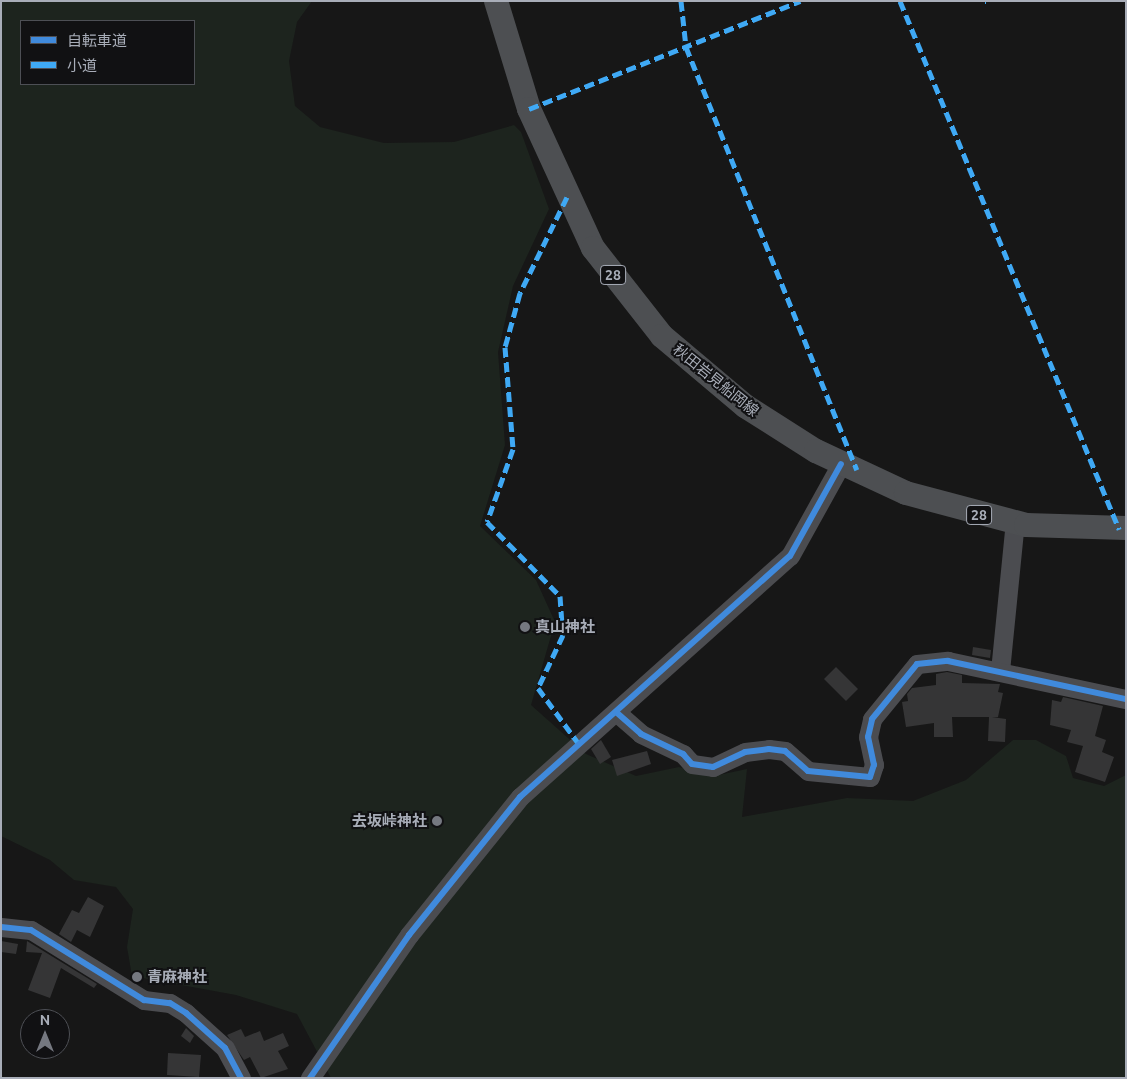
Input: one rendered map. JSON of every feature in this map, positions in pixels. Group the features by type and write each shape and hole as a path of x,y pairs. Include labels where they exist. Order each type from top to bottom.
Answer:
{"main road":[{"name":"秋田岩見船岡線","path":"496,1 529,110 558,181 598,256 662,336 745,406 841,464 906,493 1015,522 1126,528"}],"street":[{"path":"310,1078 410,935 483,839 520,797 790,556 841,464"},
{"path":"1000,671 1015,522"},
{"path":"616,712 641,734 683,754 692,764 713,767 745,752 769,749 785,751 808,771 870,778 874,764 868,737 872,719 917,664 948,661 1126,699"},
{"path":"1,927 31,930 144,1000 170,1004 186,1013 225,1048 241,1078"}],"shaded area":[{"path":"1,1 312,1 297,22 289,61 295,106 320,127 384,143 454,142 514,125 521,132 549,209 513,286 498,352 505,445 480,526 536,580 555,622 531,705 586,754 636,776 679,767 714,776 747,769 742,817 847,798 913,801 966,780 1013,740 1036,740 1066,756 1073,778 1104,786 1126,775 1126,1078 331,1078 297,1014 236,995 132,976 127,947 133,909 116,887 74,880 50,860 1,836"}],"building":[{"path":"973,647 991,650 990,658 972,655"},
{"path":"836,667 858,689 846,701 824,679"},
{"path":"947,672 962,675 962,683 1000,684 998,692 1003,693 998,717 992,717 1006,719 1005,742 988,741 989,717 952,717 953,737 934,737 934,723 906,727 902,702 908,701 907,694 912,688 936,685 936,674"},
{"path":"1063,697 1103,706 1095,736 1106,740 1102,752 1114,757 1105,782 1075,772 1083,746 1067,742 1071,730 1050,725 1052,700 1061,702"},
{"path":"601,740 611,757 600,764 591,749"},
{"path":"647,751 651,764 617,776 612,760"},
{"path":"88,897 104,906 90,937 77,930 71,942 59,934 72,910 79,913"},
{"path":"1,941 18,944 16,954 1,952"},
{"path":"27,941 97,984 94,988 61,968 50,998 28,990 42,953 26,952"},
{"path":"186,1028 194,1036 190,1043 181,1036"},
{"path":"241,1029 245,1037 260,1031 264,1041 283,1033 289,1046 278,1051 288,1069 261,1078 250,1057 244,1060 227,1035"},
{"path":"168,1053 201,1055 199,1077 167,1075"}],"marked path":[{"path":"681,1 686,47 857,470"},
{"path":"529,109 800,1"},
{"path":"900,1 1119,529"},
{"path":"567,197 520,293 505,347 513,449 487,522 560,596 563,635 538,688 579,744"}],"cycle path":[{"path":"310,1078 409,935 520,797 790,556 841,464"},
{"path":"616,712 641,734 683,754 692,764 713,767 745,752 769,749 785,751 808,771 870,777 874,765 868,737 872,719 917,664 948,661 1126,699"},
{"path":"1,927 31,930 144,1000 170,1003 186,1013 225,1048 241,1078"}],"place":[{"name":"真山神社","path":"525,627"},
{"name":"去坂峠神社","path":"437,821"},
{"name":"青麻神社","path":"137,977"}]}
